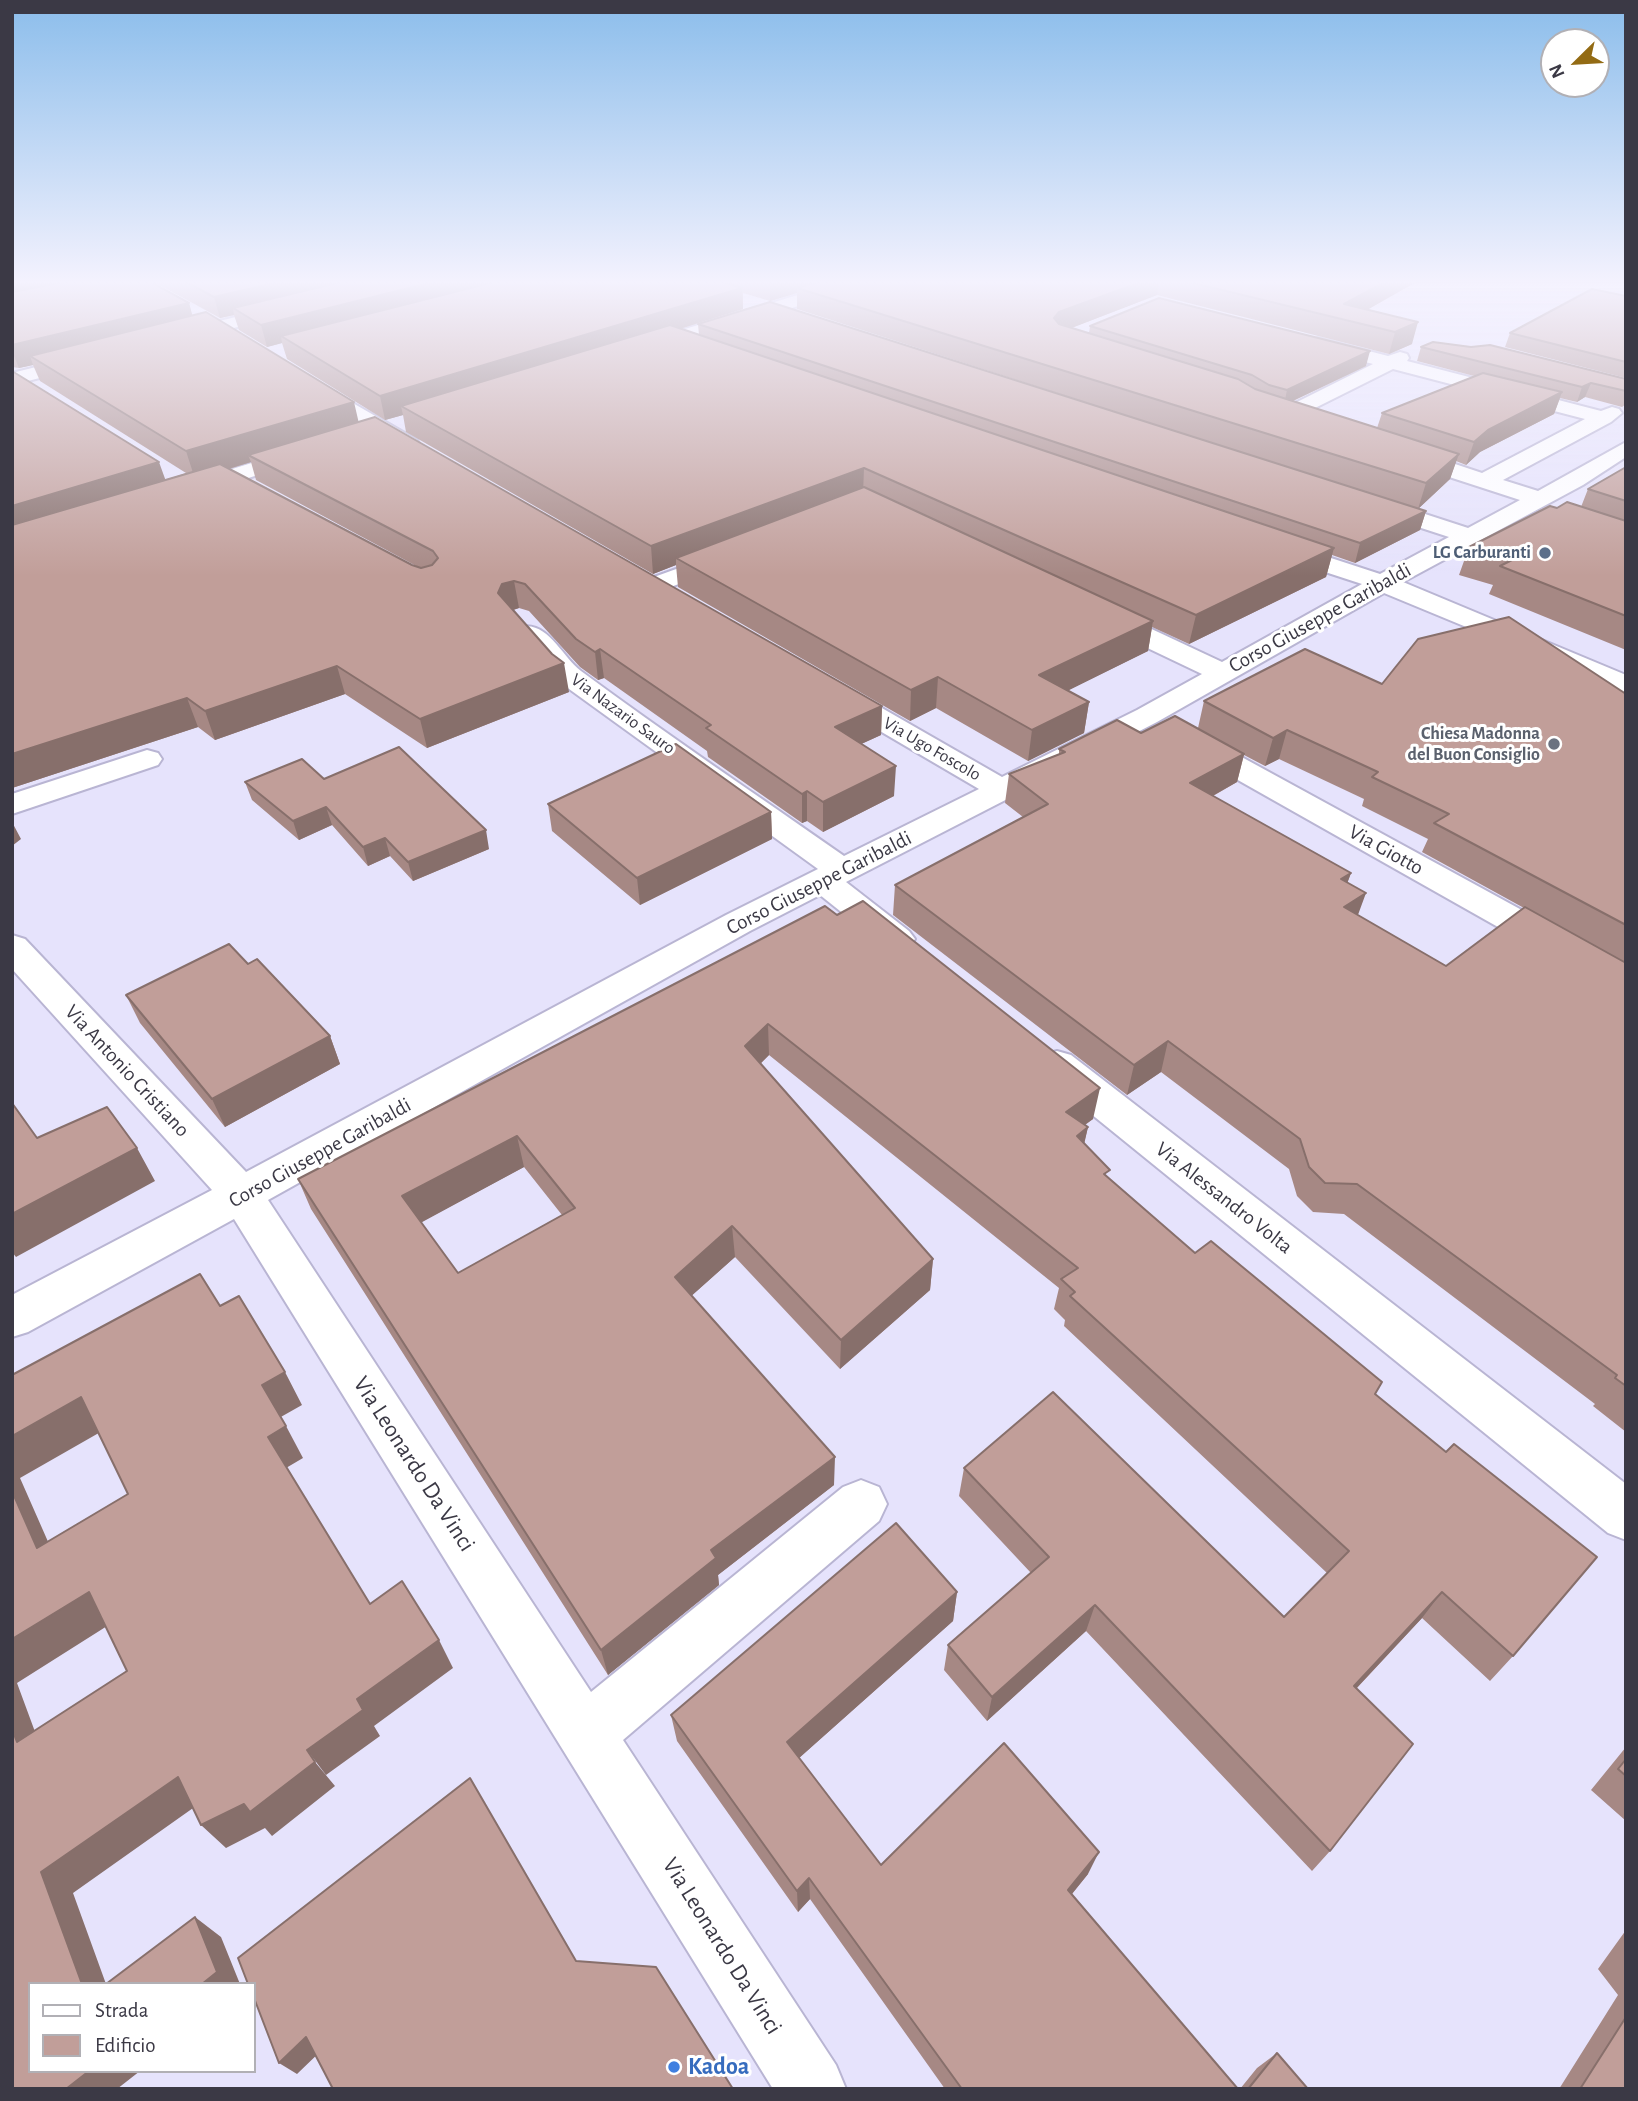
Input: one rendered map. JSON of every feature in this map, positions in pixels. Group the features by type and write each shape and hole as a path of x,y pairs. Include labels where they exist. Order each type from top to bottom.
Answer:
{"street":[{"path":"19,380 41,393"},
{"path":"304,380 392,425 435,460"},
{"path":"1311,423 1277,412 1350,380"},
{"path":"1455,380 1604,418"},
{"path":"1449,395 1474,385"},
{"path":"1484,481 1626,405"},
{"path":"356,437 392,425"},
{"path":"178,489 229,477 330,445"},
{"path":"1386,448 1484,481 1537,508"},
{"name":"Corso Giuseppe Garibaldi","path":"12,1318 251,1208 738,923 1147,716 1469,536 1537,508 1617,462"},
{"path":"229,477 253,490"},
{"path":"1350,498 1469,536"},
{"path":"1261,543 1383,583 1626,685"},
{"path":"652,586 752,548"},
{"path":"628,572 676,600"},
{"path":"1075,603 1223,673"},
{"name":"Via Nazario Sauro","path":"518,619 568,675 833,875"},
{"name":"Via Ugo Foscolo","path":"821,684 1001,789"},
{"name":"Via Giotto","path":"1147,716 1626,983"},
{"path":"12,805 147,759"},
{"path":"833,875 932,966"},
{"name":"Via Antonio Cristiano","path":"12,947 251,1208"},
{"name":"Via Alessandro Volta","path":"1029,1043 1626,1516"},
{"name":"Via Leonardo Da Vinci","path":"251,1208 812,2089"},
{"path":"586,1733 861,1504"}],"building":[{"path":"12,380 27,380 159,462 12,506"},
{"path":"69,380 318,380 354,402 186,451"},
{"path":"354,380 433,380 380,396"},
{"path":"487,380 834,380 1334,548 1196,615 864,468 651,546 401,406"},
{"path":"867,380 1015,380 1426,511 1360,543"},
{"path":"1094,380 1240,380 1255,389 1459,454 1426,483"},
{"path":"1261,380 1308,380 1287,390"},
{"path":"1465,380 1512,380 1562,392 1488,430 1474,442 1382,413"},
{"path":"1554,380 1626,380 1626,391 1591,383 1582,387"},
{"path":"375,417 882,706 835,727 896,766 823,802 807,791 802,794 706,728 711,725 600,649 595,652 576,639 525,584 514,581 502,584 498,593 552,654 564,663 420,719 337,666 205,711 187,698 12,754 12,525 220,464 412,565 421,568 432,565 438,558 433,551 248,455"},
{"path":"1626,467 1626,501 1588,489"},
{"path":"864,487 1153,621 1039,675 1089,702 1032,730 938,677 911,690 676,558"},
{"path":"1567,502 1626,521 1626,616 1500,566 1512,560 1469,547 1550,506 1557,508"},
{"path":"1509,617 1626,694 1626,925 1434,823 1449,814 1372,777 1378,772 1287,730 1273,738 1204,701 1305,649 1382,684 1418,639"},
{"path":"1175,716 1244,754 1190,783 1351,873 1341,879 1366,893 1344,907 1446,966 1525,907 1626,963 1626,1386 1615,1378 1617,1375 1357,1184 1325,1183 1309,1167 1300,1139 1168,1041 1134,1065 895,885 1048,804 1009,774 1065,752 1059,749 1117,720 1141,733"},
{"path":"676,744 771,812 637,878 548,804"},
{"path":"399,747 486,830 408,862 385,838 363,847 326,807 293,821 245,782 302,759 324,779"},
{"path":"863,901 1100,1088 1066,1112 1088,1127 1077,1136 1110,1170 1104,1174 1195,1253 1211,1241 1382,1382 1375,1394 1446,1452 1454,1444 1597,1557 1513,1656 1442,1592 1354,1686 1413,1744 1330,1851 1095,1605 992,1697 948,1645 1049,1557 964,1468 1053,1392 1284,1617 1349,1551 1070,1296 1075,1292 1061,1279 1078,1268 768,1024 745,1046 933,1259 841,1340 732,1226 675,1277 835,1457 711,1550 716,1558 601,1650 298,1179 825,906 837,915","holes":["517,1136 575,1208 458,1273 402,1196"]},
{"path":"229,944 248,964 257,959 330,1036 212,1099 126,995"},
{"path":"12,1103 37,1138 107,1107 137,1148 12,1214"},
{"path":"200,1274 220,1306 239,1296 285,1372 262,1385 286,1426 268,1437 370,1604 402,1581 439,1640 357,1699 363,1710 307,1750 315,1762 250,1812 244,1804 201,1825 178,1777 41,1872 81,1982 28,1982 28,2073 86,2073 66,2089 12,2089 12,1729 17,1742 127,1671 89,1592 12,1639 12,1491 37,1548 128,1494 81,1397 12,1436 12,1375"},
{"path":"896,1523 957,1592 787,1742 881,1865 1004,1743 1099,1852 1068,1890 1238,2089 962,2089 809,1878 797,1891 671,1715"},
{"path":"1626,1759 1626,1776 1618,1769"},
{"path":"470,1778 576,1961 656,1967 733,2089 333,2089 306,2037 279,2063 256,2003 256,1982 247,1982 238,1958"},
{"path":"195,1917 217,1972 204,1982 109,1982"},
{"path":"1626,2017 1626,2089 1580,2089"},
{"path":"1277,2053 1308,2089 1248,2089"}],"place":[{"name":"LG Carburanti","path":"1545,553"},
{"name":"Chiesa Madonna del Buon Consiglio","path":"1554,744"},
{"name":"Kadoa","path":"674,2067"}]}
